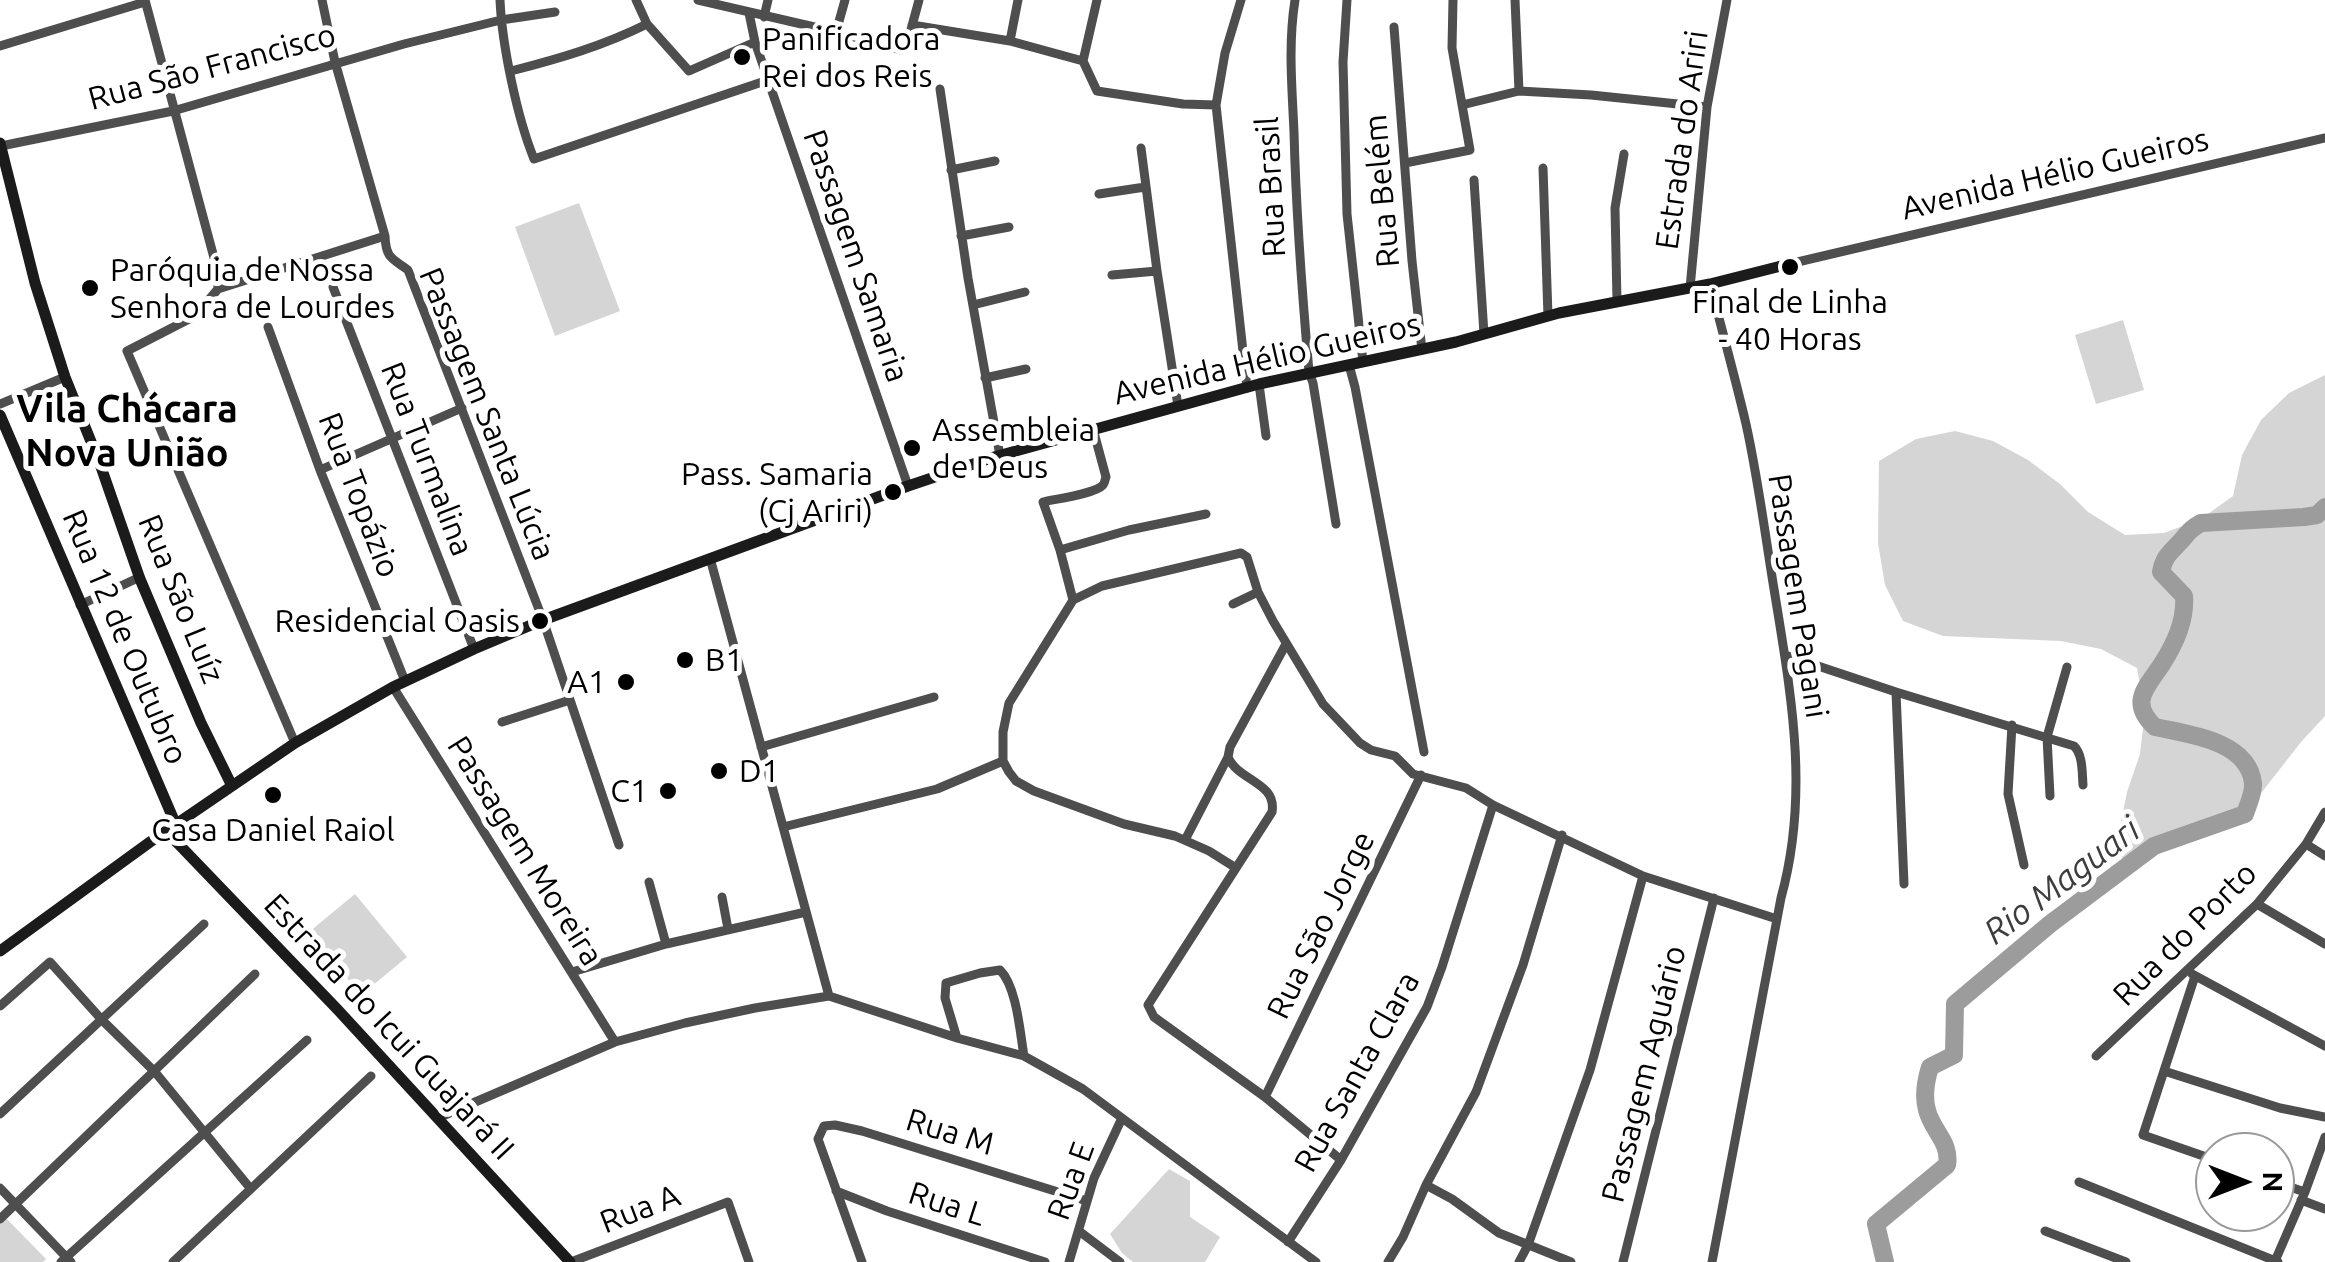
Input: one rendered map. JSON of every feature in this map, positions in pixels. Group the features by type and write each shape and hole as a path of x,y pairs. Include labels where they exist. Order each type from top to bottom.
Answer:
{"main road":[{"name":"Rua São Luíz","path":"0,145 64,377 140,577 232,786"},
{"name":"Avenida Hélio Gueiros","path":"0,950 295,744 399,684 544,620 908,486 1093,429 1309,372 1422,350 1548,316 1789,264"},
{"name":"Rua 12 de Outubro","path":"0,415 171,828"},
{"name":"Estrada do Icui Guajará II","path":"171,828 570,1262"}],"street":[{"name":"Passagem Santa Lúcia","path":"322,0 335,62 389,257 408,270 462,408 544,620 619,846"},
{"path":"500,0 511,71 534,160 768,80"},
{"path":"636,0 647,24 690,71 755,42"},
{"path":"698,0 900,50 906,48 918,0"},
{"path":"764,17 768,0"},
{"path":"836,32 845,0"},
{"path":"1010,41 1018,0"},
{"path":"1097,0 1083,61 1097,90 1183,104 1216,105"},
{"path":"1241,0 1216,105 1253,386 1266,436"},
{"name":"Rua Brasil","path":"1295,0 1290,70 1309,372 1336,524"},
{"path":"1347,0 1343,62 1347,214 1364,362"},
{"path":"1404,163 1470,150 1452,48 1453,0"},
{"path":"1516,0 1519,91"},
{"name":"Estrada do Ariri","path":"1690,288 1708,106 1727,0"},
{"path":"0,46 145,1 217,269 218,289"},
{"name":"Rua São Francisco","path":"0,145 173,111 335,62 501,20 555,12"},
{"name":"Passagem Samaria","path":"750,14 755,42 908,486"},
{"path":"511,71 614,41 647,24"},
{"path":"912,26 1010,41 1083,61"},
{"name":"Rua Belém","path":"1394,28 1422,350"},
{"path":"940,90 984,378 1000,456"},
{"path":"1462,106 1519,91 1708,106"},
{"name":"Avenida Hélio Gueiros","path":"1789,264 2325,138"},
{"path":"1141,148 1178,406"},
{"path":"1618,302 1615,208 1624,154"},
{"path":"951,170 994,161"},
{"path":"1542,168 1548,316"},
{"path":"1474,180 1484,334"},
{"path":"1098,194 1145,187"},
{"path":"962,236 1009,227"},
{"path":"295,744 128,350 195,316 218,289 385,236"},
{"path":"1112,275 1157,271"},
{"name":"Passagem Pagani","path":"1710,284 1746,426 1785,654 1794,722 1796,808 1794,848 1712,1262"},
{"name":"Rua Turmalina","path":"333,288 474,649"},
{"path":"974,305 1025,292"},
{"name":"Rua Topázio","path":"268,327 399,684"},
{"path":"1348,365 1424,752"},
{"path":"984,378 1026,369"},
{"path":"0,404 64,377"},
{"path":"320,470 462,408"},
{"path":"1073,600 1042,502 1104,484 1106,477 1093,429"},
{"path":"1060,550 1206,514"},
{"path":"1236,868 1185,840 1090,812 1016,781 1003,760 1002,732 1009,704 1073,600 1102,586 1242,553 1248,557 1258,592 1323,704 1371,750 1395,756 1413,774 1466,788 1643,876 1778,919"},
{"path":"710,558 829,996"},
{"path":"80,605 140,577"},
{"path":"1233,604 1258,592"},
{"path":"1185,840 1230,746 1286,644"},
{"path":"1785,654 1896,692 2064,741 2078,749 2082,785"},
{"path":"2050,796 2047,736 2066,668"},
{"name":"Passagem Moreira","path":"399,684 616,1042"},
{"path":"1896,692 1904,884"},
{"path":"761,746 934,697"},
{"path":"502,722 570,700"},
{"path":"2012,725 2008,794 2024,865"},
{"path":"1228,757 1234,768 1269,793 1274,803 1272,812 1148,1005 1154,1017 1265,1097 1342,1160"},
{"path":"783,828 937,788 1003,760"},
{"name":"Rua São Jorge","path":"1265,1097 1421,775"},
{"name":"Rua Santa Clara","path":"1288,1242 1342,1160 1427,1007 1493,804"},
{"name":"Rua do Porto","path":"2096,1056 2256,904 2306,844 2325,812"},
{"path":"1388,1262 1476,1092 1523,965 1562,836"},
{"path":"2306,844 2325,856"},
{"path":"1519,1262 1590,1070 1643,876"},
{"path":"650,882 666,944"},
{"path":"722,896 728,928"},
{"name":"Passagem Aguário","path":"1623,1262 1714,898"},
{"path":"2256,904 2325,944"},
{"path":"572,972 728,928 806,912"},
{"path":"0,1114 204,924"},
{"path":"0,1006 50,962 155,1072 250,1188"},
{"path":"957,1038 945,998 946,983 1000,970 1012,995 1024,1056"},
{"path":"2185,970 2325,1046"},
{"path":"0,1219 255,974"},
{"path":"2195,976 2143,1135 2195,1153"},
{"path":"438,1118 616,1042 702,1019 829,996 1024,1056 1083,1089 1316,1262"},
{"path":"0,1188 66,1260 307,1040"},
{"path":"2164,1071 2280,1108 2325,1117"},
{"path":"173,1262 371,1076"},
{"name":"Rua E","path":"1069,1262 1094,1178 1122,1118"},
{"name":"Rua M","path":"836,1191 818,1140 824,1126 835,1124 1088,1200"},
{"path":"2079,1182 2277,1262 2325,1137"},
{"path":"1426,1185 1499,1233 1571,1262"},
{"path":"836,1191 862,1262"},
{"name":"Rua L","path":"836,1191 1045,1262"},
{"path":"2295,1192 2325,1209"},
{"name":"Rua A","path":"570,1262 728,1202 749,1262"},
{"path":"1079,1231 1120,1262"},
{"path":"2045,1231 2126,1262"}],"shaded area":[{"path":"579,203 620,311 555,336 515,227"},
{"path":"2123,320 2144,390 2096,404 2075,335"},
{"path":"2325,375 2325,716 2262,792 2240,812 2136,864 2122,859 2119,832 2140,754 2145,712 2137,668 2101,649 2061,641 1943,636 1903,621 1885,585 1878,543 1879,461 1916,439 1955,431 1993,441 2028,460 2088,512 2125,535 2164,533 2201,519 2233,496 2242,455 2261,420 2289,393"},
{"path":"355,894 407,957 361,995 309,932"},
{"path":"1169,1169 1190,1181 1190,1217 1220,1237 1205,1262 1133,1262 1110,1234"},
{"path":"3,1215 46,1259 43,1262 0,1262"}],"waterway":[{"name":"Rio Maguari","path":"1885,1262 1876,1224 1947,1165 1944,1143 1929,1117 1925,1094 1930,1067 1954,1055 1955,1004 2050,924 2154,846 2245,814 2253,783 2240,757 2199,736 2155,727 2143,710 2141,702 2146,687 2171,648 2183,614 2184,596 2161,572 2166,558 2201,523 2304,517 2317,515 2325,507"}],"place":[{"name":"Panificadora Rei dos Reis","path":"742,57"},
{"name":"Final de Linha - 40 Horas","path":"1790,267"},
{"name":"Paróquia de Nossa Senhora de Lourdes","path":"90,288"},
{"name":"Assembleia de Deus","path":"912,448"},
{"name":"Pass. Samaria (Cj Ariri)","path":"893,492"},
{"name":"Residencial Oasis","path":"540,621"},
{"name":"B1","path":"685,660"},
{"name":"A1","path":"626,682"},
{"name":"D1","path":"719,771"},
{"name":"C1","path":"668,791"},
{"name":"Casa Daniel Raiol","path":"273,795"}],"district":[{"name":"Vila Chácara Nova União","path":"127,431"}]}
